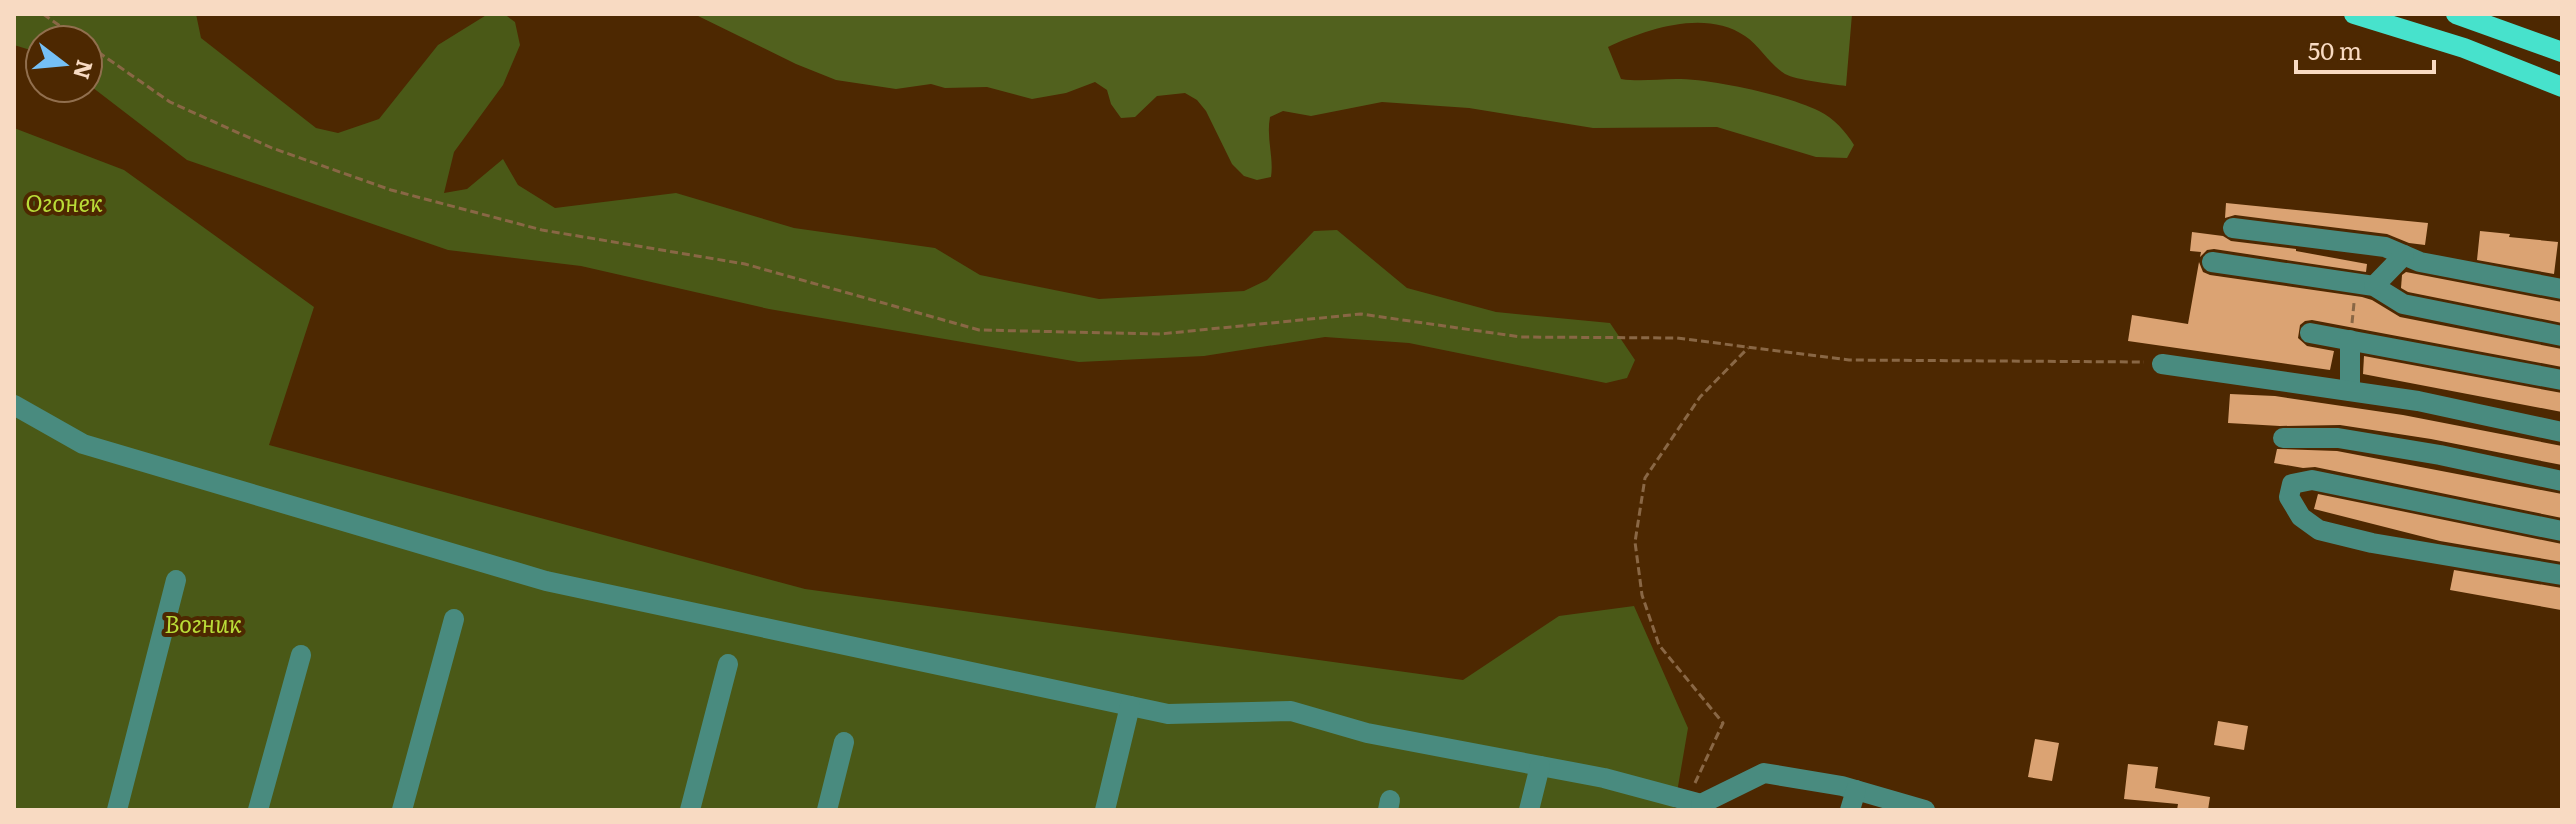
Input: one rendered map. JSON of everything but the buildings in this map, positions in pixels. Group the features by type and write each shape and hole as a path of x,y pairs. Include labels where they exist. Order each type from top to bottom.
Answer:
{"main road":[{"path":"2354,14 2464,48 2562,87"},
{"path":"2456,14 2562,52"}],"street":[{"path":"2233,228 2385,247 2420,262 2562,289"},
{"path":"2365,284 2404,255"},
{"path":"2212,262 2365,284 2403,304 2562,336"},
{"path":"2310,333 2562,380"},
{"path":"2350,340 2350,391"},
{"path":"2162,364 2418,401 2562,432"},
{"path":"14,405 83,444 546,581 1130,706 1168,714 1291,711 1367,733 1604,778 1695,805 1764,773 1853,800 1925,810"},
{"path":"2283,438 2338,438 2440,455 2562,481"},
{"path":"2562,531 2312,480 2292,484 2289,497 2301,517 2319,530 2387,546 2562,575"},
{"path":"117,810 176,580"},
{"path":"402,810 454,619"},
{"path":"258,810 301,655"},
{"path":"690,810 728,664"},
{"path":"1105,810 1130,706"},
{"path":"827,810 844,742"},
{"path":"1529,810 1540,766"}],"path":[{"path":"104,56 170,102 272,148 391,190 542,230 745,264 979,330 1160,334 1361,314 1521,337 1677,338 1849,360 2121,361 2162,364"},
{"path":"2350,340 2365,284"},
{"path":"1695,805 1723,723 1659,645 1642,595 1635,542 1645,478 1700,397 1748,348"}],"green space":[{"path":"14,14 196,14 201,38 316,128 338,133 379,119 438,45 488,14 504,14 515,22 520,45 503,85 454,152 444,193 467,189 503,159 518,185 555,208 676,193 794,228 935,248 980,275 1099,299 1244,291 1267,280 1314,231 1337,230 1407,288 1496,312 1610,323 1635,360 1627,378 1606,383 1409,343 1325,337 1204,356 1079,362 769,309 581,266 448,250 187,160 104,96 104,24 24,24 24,48 14,45"},
{"path":"694,14 1852,14 1846,86 1785,74 1745,36 1712,24 1658,28 1608,47 1621,79 1691,80 1769,94 1824,114 1839,126 1854,145 1847,158 1816,157 1717,127 1593,128 1469,108 1382,102 1311,116 1283,111 1270,117 1271,177 1257,180 1244,176 1232,164 1206,111 1197,100 1185,93 1157,96 1135,117 1121,118 1111,104 1107,90 1095,82 1066,93 1032,99 987,87 945,88 931,84 896,89 836,80"},
{"name":"Вогник","path":"14,128 124,170 314,307 269,445 805,589 1463,680 1559,616 1634,606 1688,728 1674,810 14,810"}],"park label":[{"name":"Огонек","path":"64,201"}]}
